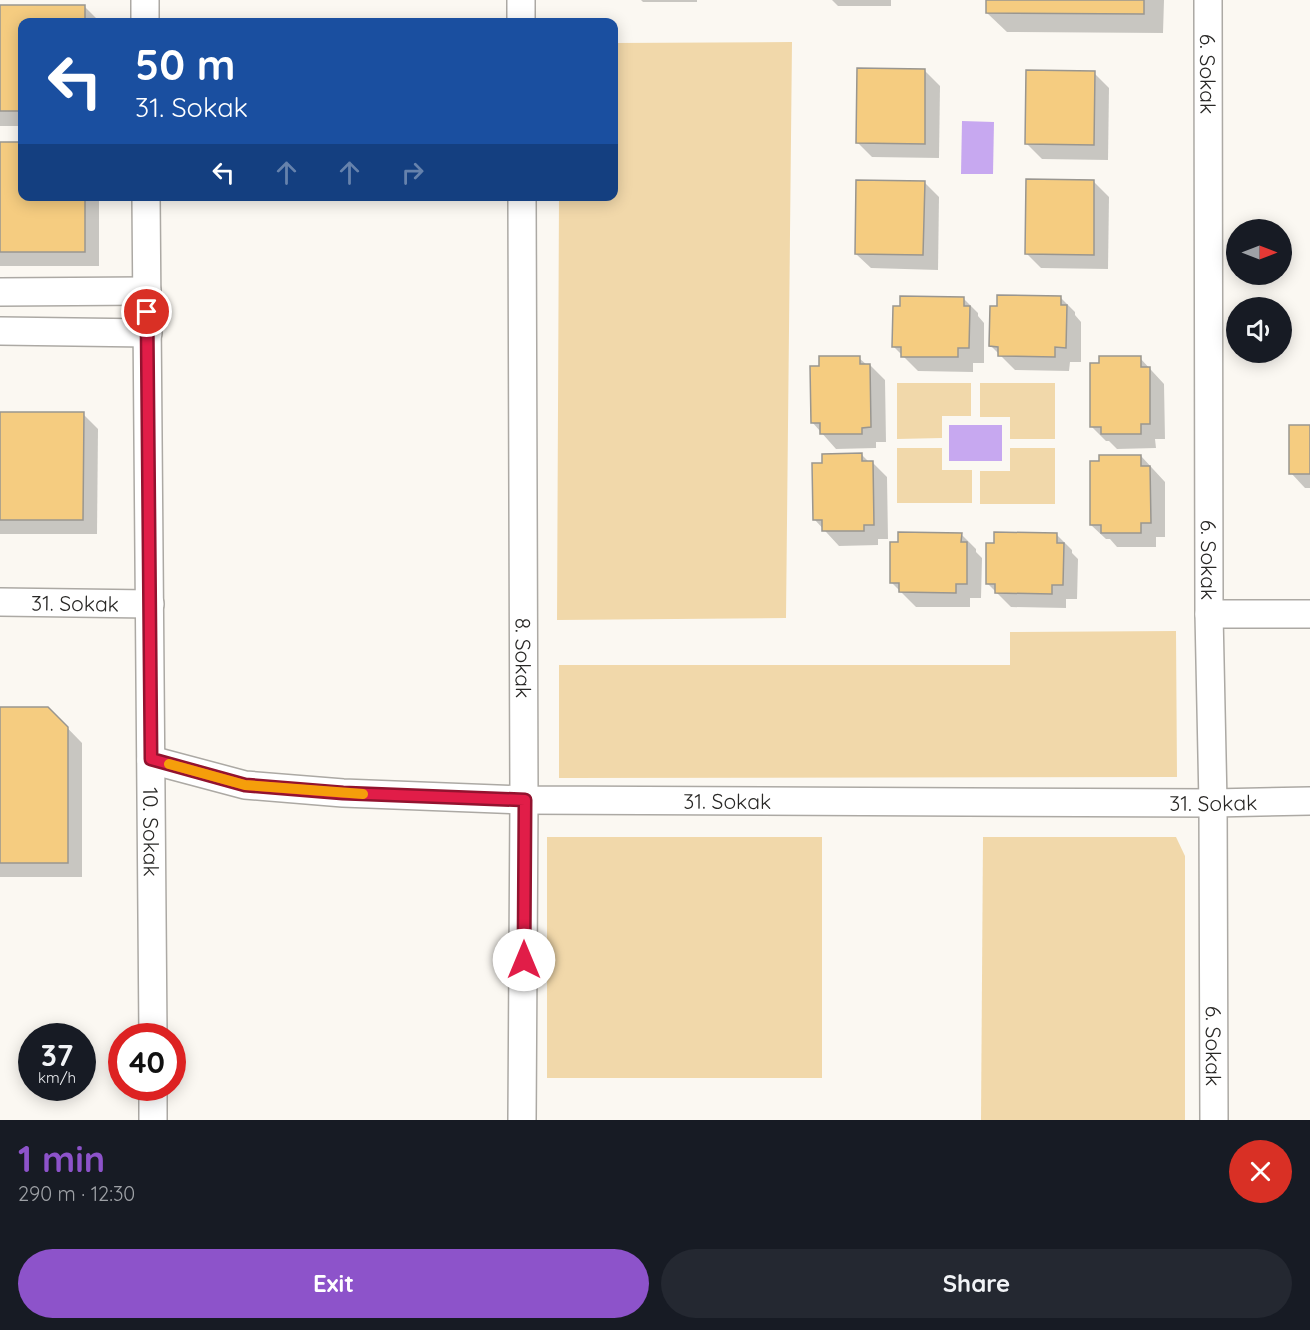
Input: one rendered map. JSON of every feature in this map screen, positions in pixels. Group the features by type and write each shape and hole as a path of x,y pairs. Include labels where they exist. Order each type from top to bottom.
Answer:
{"street":[{"path":"145,0 145,18"},
{"path":"521,0 522,18"},
{"name":"6. Sokak","path":"1208,0 1209,614 1213,803 1214,1120"},
{"name":"10. Sokak","path":"146,201 153,1023"},
{"name":"8. Sokak","path":"522,201 525,800 522,1120"},
{"path":"0,292 147,291"},
{"path":"0,331 148,333"},
{"name":"31. Sokak","path":"0,602 150,604"},
{"path":"1209,614 1310,614"},
{"name":"31. Sokak","path":"151,759 245,785 343,793 525,800 1213,803 1310,801"},
{"path":"153,1101 153,1120"}],"shaded area":[{"path":"792,42 786,618 557,620 559,201 618,201 618,43"},
{"path":"962,121 994,122 993,174 961,174"},
{"path":"897,383 971,383 971,416 942,416 942,438 897,439"},
{"path":"980,383 1055,383 1055,439 1010,439 1010,417 980,417"},
{"path":"949,425 1002,425 1002,461 949,461"},
{"path":"897,448 942,448 942,470 972,470 972,503 897,503"},
{"path":"1010,448 1055,448 1055,504 980,504 980,471 1010,471"},
{"path":"1176,631 1177,777 559,778 559,665 1010,665 1010,632"},
{"path":"547,837 822,837 822,1078 547,1078"},
{"path":"983,837 1176,837 1185,856 1185,1120 981,1120"}],"building":[{"path":"986,0 1144,0 1144,14 986,13"},
{"path":"0,5 85,5 85,18 18,18 18,111 0,111"},
{"path":"857,68 925,69 925,144 856,143"},
{"path":"1026,70 1095,71 1094,145 1025,144"},
{"path":"0,142 18,142 18,201 85,201 85,252 0,252"},
{"path":"1026,179 1094,180 1094,255 1025,254"},
{"path":"856,180 925,181 923,255 855,254"},
{"path":"997,295 1061,296 1061,305 1067,305 1066,348 1055,347 1055,357 998,356 998,347 989,346 990,306 997,306"},
{"path":"900,296 964,297 964,306 970,306 969,348 958,348 958,357 901,357 901,347 892,347 893,306 900,306"},
{"path":"819,356 860,356 860,364 870,364 871,427 862,428 862,434 820,434 820,423 811,423 810,366 819,366"},
{"path":"1099,356 1141,356 1141,367 1150,367 1150,424 1141,424 1141,434 1101,434 1101,427 1090,427 1090,363 1099,363"},
{"path":"0,412 84,412 83,520 0,520"},
{"path":"1289,425 1310,425 1310,474 1289,474"},
{"path":"862,453 862,461 873,461 874,525 864,525 864,531 822,531 822,520 813,520 812,463 822,463 822,454"},
{"path":"1099,455 1141,455 1141,466 1150,466 1151,523 1141,523 1141,533 1101,533 1101,525 1090,525 1090,461 1099,461"},
{"path":"898,532 962,533 961,542 967,542 967,584 956,584 956,593 899,592 899,583 890,583 890,542 898,542"},
{"path":"994,532 1057,533 1057,543 1064,543 1063,585 1052,585 1052,594 995,593 995,584 986,584 986,543 994,543"},
{"path":"0,707 48,707 68,727 68,863 0,863"}],"slow traffic":[{"path":"169,764 245,785 363,794"}],"route":[{"path":"147,312 151,759 245,785 343,793 525,800 524,960"}]}
